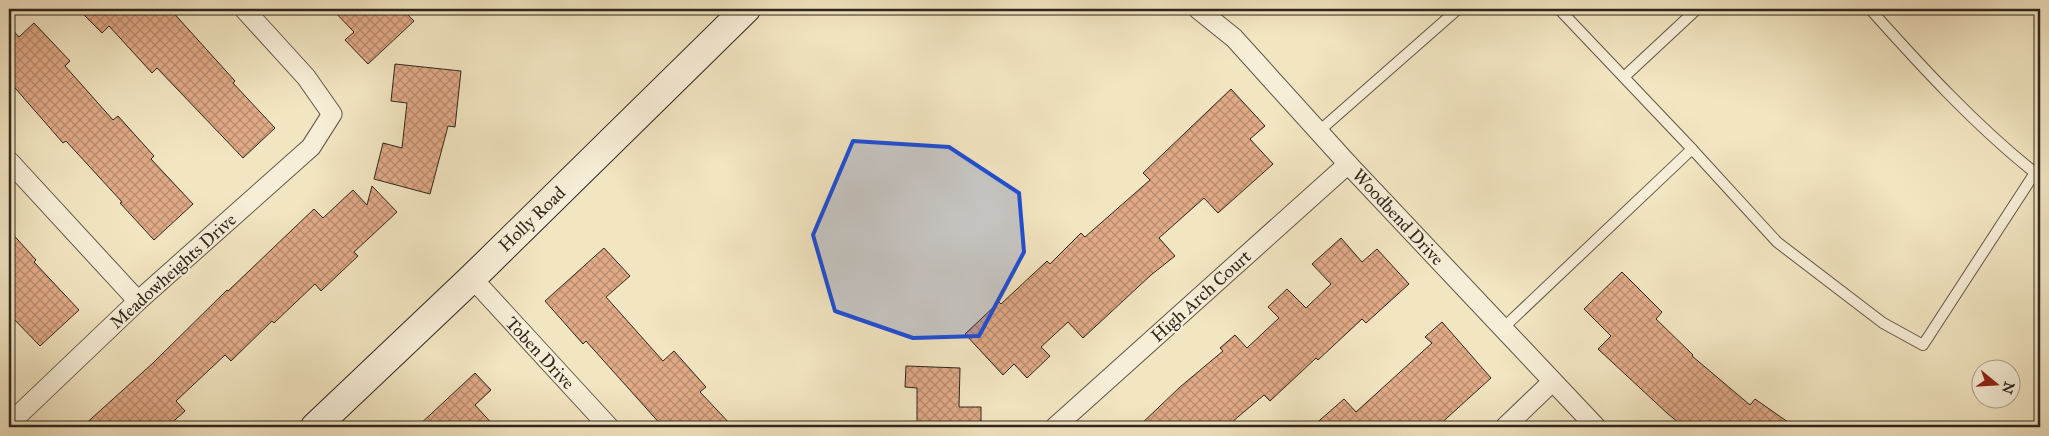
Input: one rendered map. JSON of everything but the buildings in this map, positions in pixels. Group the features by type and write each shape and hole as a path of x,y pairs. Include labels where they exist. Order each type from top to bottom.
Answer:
{"main road":[{"name":"Holly Road","path":"315,427 472,278 746,9"}],"street":[{"name":"Meadowheights Drive","path":"9,424 138,301 311,147 332,114 306,77 244,9"},
{"name":"Woodbend Drive","path":"1198,9 1234,38 1318,132 1596,427"},
{"path":"9,160 138,301"},
{"name":"High Arch Court","path":"1055,427 1348,164"},
{"name":"Toben Drive","path":"472,278 609,427"},
{"path":"1505,427 1552,382"}],"lane":[{"path":"1318,132 1458,9"},
{"path":"1559,9 1777,242 1883,322 1923,345 2037,169 2012,155 1918,63 1870,9"},
{"path":"1624,77 1697,9"},
{"path":"1502,329 1692,149"}],"highlighted area":[{"path":"853,141 949,147 1019,193 1024,252 979,336 913,338 835,311 813,235"}]}
